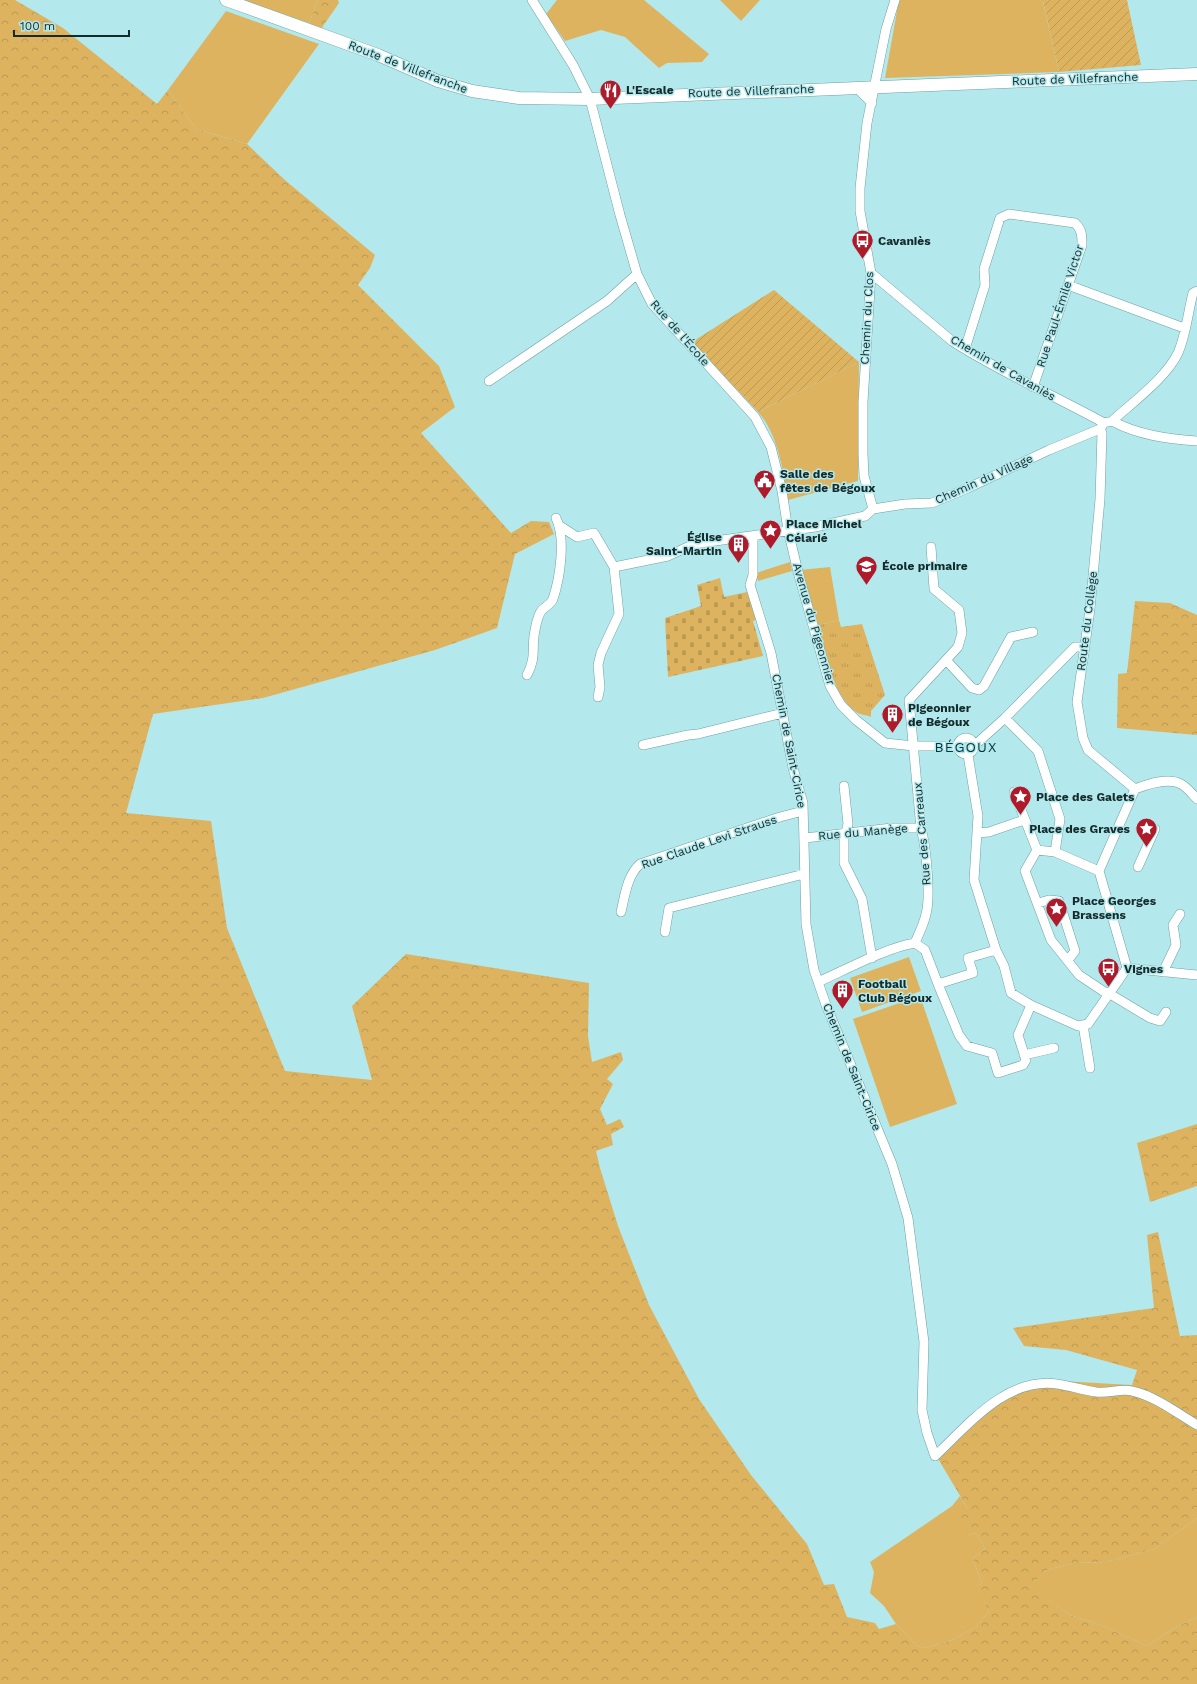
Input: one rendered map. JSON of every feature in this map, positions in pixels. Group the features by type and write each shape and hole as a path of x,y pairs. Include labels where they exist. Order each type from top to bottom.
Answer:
{"main road":[{"name":"Route de Villefranche","path":"226,0 378,55 438,81 472,91 519,98 590,99 876,86 1197,74"}],"street":[{"name":"Rue de l'École","path":"532,0 573,65 590,99 637,274 652,304 756,417 771,447 782,491 788,530"},
{"name":"Chemin du Clos","path":"873,509 864,476 863,402 871,273 860,211 860,188 868,123 886,29 895,0"},
{"path":"856,87 872,104"},
{"name":"Rue Paul-Émile Victor","path":"965,349 985,285 984,269 1000,218 1004,215 1075,223 1080,228 1082,245 1033,387"},
{"name":"Chemin de Cavaniès","path":"871,273 952,340 965,349 1033,387 1106,424 1123,427 1164,439 1197,442"},
{"path":"489,381 607,301 637,274"},
{"path":"1068,285 1184,328"},
{"path":"1106,424 1154,382 1173,362 1179,351 1193,293 1197,291"},
{"name":"Chemin du Village","path":"614,567 668,556 694,544 815,527 864,516 873,509 905,504 932,503 968,488 1106,424"},
{"name":"Route du Collège","path":"1106,424 1102,433 1100,499 1085,647 1077,702 1083,738 1088,750 1135,789"},
{"path":"527,675 533,662 535,631 540,612 552,601 560,564 561,544 558,522 577,537 594,533 614,567 619,614 598,665 600,687 598,697"},
{"name":"Avenue du Pigeonnier","path":"788,530 830,686 841,705 856,720 885,743 914,746 958,746"},
{"name":"Chemin de Saint-Cirice","path":"752,536 753,575 750,585 771,653 793,768 803,803 806,924 809,947 818,982 826,1005 892,1164 908,1218 924,1342 922,1410 927,1433 935,1456 984,1410 1006,1394 1021,1388 1039,1384 1056,1384 1104,1393 1131,1390 1146,1395 1197,1425"},
{"name":"Rue des Carreaux","path":"915,943 927,913 926,845 922,828 909,700 958,647 962,633 961,619 958,610 934,589 931,546"},
{"path":"946,660 972,688 979,690 984,686 1011,637 1033,632"},
{"path":"968,755 972,753 974,745 1005,718 1075,647 1085,647"},
{"path":"643,745 698,734 783,713"},
{"path":"1005,718 1038,751 1060,819 1055,852"},
{"path":"968,755 961,753 958,746 959,742 966,738 970,739 974,745"},
{"path":"968,755 978,816 974,880 996,950 1004,966 1011,993 1031,1005 1078,1026 1088,1024 1127,968 1099,871 1135,789 1145,785 1172,781 1181,784 1197,799"},
{"path":"844,786 848,824 845,833 844,863 862,899 872,958"},
{"path":"1014,792 1037,850"},
{"name":"Rue Claude Levi Strauss","path":"621,912 634,869 640,864 780,817 803,812"},
{"path":"977,833 990,832 1024,820"},
{"name":"Rue du Manège","path":"805,838 845,833 922,828"},
{"path":"1138,867 1155,829"},
{"path":"1037,850 1055,852 1099,871"},
{"path":"1037,850 1025,871 1051,940 1079,975 1150,1018 1160,1021 1166,1012"},
{"path":"665,932 669,908 804,874"},
{"path":"1038,903 1049,900 1059,901 1075,951 1068,960"},
{"path":"1163,972 1176,945 1173,925 1180,914"},
{"path":"818,982 872,958 908,944 915,943 925,950 959,1035 967,1046 992,1054 998,1073 1023,1065 1026,1060 1018,1036 1031,1005"},
{"path":"938,984 973,973 968,958 996,950"},
{"path":"1127,968 1197,976"},
{"path":"1084,1025 1090,1068"},
{"path":"1024,1055 1054,1048"}],"green space":[{"path":"0,0 15,0 63,28 157,104 168,90 196,129 247,144 286,181 375,255 370,268 358,285 439,366 455,407 421,433 511,533 531,521 549,522 554,534 515,554 497,628 435,650 263,698 153,714 126,813 211,821 227,928 285,1071 372,1080 352,1006 406,954 589,983 588,1036 592,1062 621,1052 623,1060 607,1079 613,1084 600,1109 607,1125 620,1119 624,1127 611,1134 613,1145 596,1151 618,1226 649,1305 699,1399 751,1475 807,1544 824,1585 834,1584 847,1617 875,1623 879,1629 896,1624 917,1646 926,1648 952,1640 976,1627 989,1611 976,1586 982,1584 973,1559 985,1548 976,1533 968,1535 961,1515 967,1512 968,1509 937,1457 1000,1401 1043,1380 1132,1385 1137,1370 1066,1350 1024,1346 1013,1328 1154,1308 1147,1235 1158,1232 1180,1336 1197,1335 1197,1518 1154,1549 1106,1562 1073,1563 1047,1570 1030,1586 1070,1615 1103,1626 1147,1646 1174,1628 1197,1617 1197,1684 0,1684"},
{"path":"242,0 318,0 309,23"},
{"path":"318,0 338,0 339,3 321,29 309,23"},
{"path":"557,0 644,0 709,54 702,62 667,63 659,68 625,37 601,30 565,41 546,14"},
{"path":"720,0 760,0 741,21"},
{"path":"899,0 1049,0 1043,2 1059,72 885,78"},
{"path":"1127,0 1141,65 1059,72 1043,1"},
{"path":"226,11 319,44 247,144 196,129 168,90"},
{"path":"774,290 859,362 758,412 692,342"},
{"path":"859,362 858,481 788,500 779,453 765,421 758,412"},
{"path":"790,562 792,571 758,581 756,573"},
{"path":"830,567 839,620 818,625 800,570"},
{"path":"720,578 724,597 747,592 756,620 753,621 763,656 668,677 665,618 701,606 697,585"},
{"path":"1135,601 1170,603 1197,615 1197,735 1117,728 1118,674 1127,673"},
{"path":"839,620 841,627 862,624 885,695 871,711 871,717 856,712 848,704 835,684 831,672 818,625"},
{"path":"909,957 921,991 862,1012 850,978"},
{"path":"920,996 957,1104 890,1127 853,1019"},
{"path":"1197,1124 1197,1186 1150,1202 1137,1143"},
{"path":"960,1496 968,1509 968,1535 976,1533 985,1548 973,1559 982,1584 977,1586 989,1611 976,1627 952,1640 926,1648 917,1646 896,1624 884,1606 870,1593 874,1572 870,1562 952,1506"},
{"path":"1197,1518 1197,1617 1174,1628 1147,1646 1103,1626 1070,1615 1029,1586 1047,1570 1073,1563 1106,1562 1154,1549"}],"place":[{"name":"L'Escale","path":"610,110"},
{"name":"Cavaniès","path":"863,260"},
{"name":"Salle des fêtes de Bégoux","path":"765,500"},
{"name":"Place Michel Célarié","path":"771,550"},
{"name":"Église Saint-Martin","path":"738,564"},
{"name":"École primaire","path":"867,586"},
{"name":"Pigeonnier de Bégoux","path":"892,734"},
{"name":"Place des Galets","path":"1021,816"},
{"name":"Place des Graves","path":"1146,848"},
{"name":"Place Georges Brassens","path":"1057,928"},
{"name":"Vignes","path":"1108,988"},
{"name":"Football Club Bégoux","path":"842,1010"}],"district":[{"name":"BÉGOUX","path":"966,747"}]}
